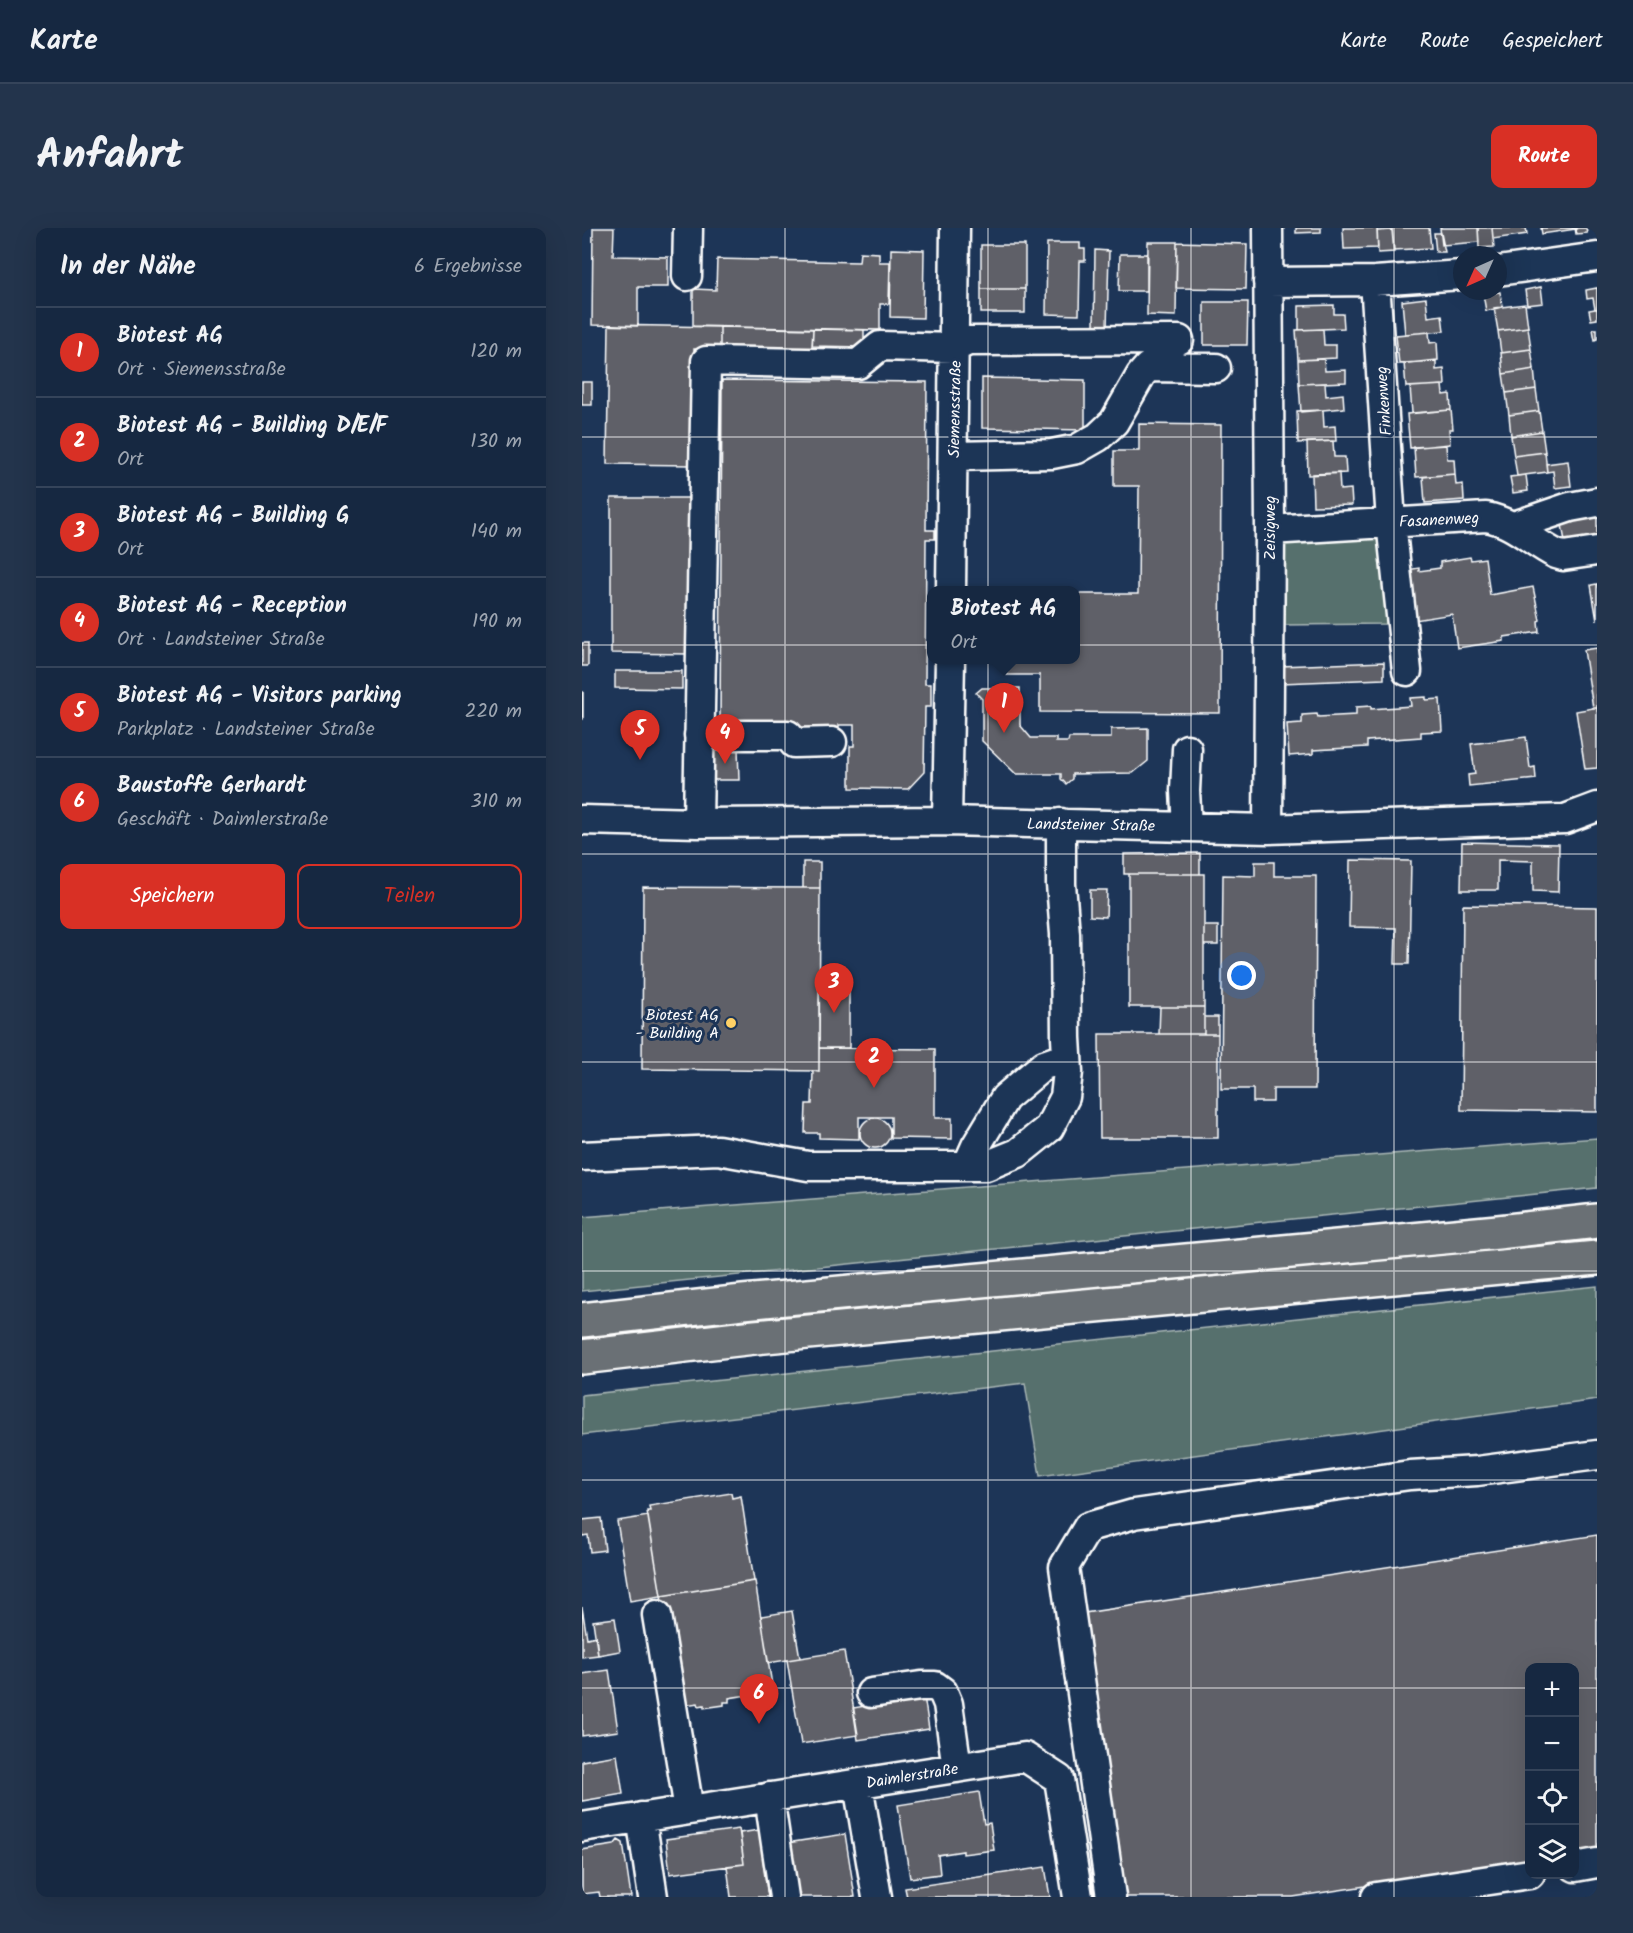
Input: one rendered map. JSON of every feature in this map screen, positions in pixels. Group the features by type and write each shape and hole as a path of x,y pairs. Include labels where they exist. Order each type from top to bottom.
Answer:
{"highway":[{"path":"582,1320 754,1301 1597,1221"},
{"path":"582,1357 755,1337 1597,1258"}],"street":[{"path":"687,228 687,276"},
{"name":"Siemensstraße","path":"951,586 955,228"},
{"name":"Zeisigweg","path":"1268,228 1270,530 1268,829"},
{"path":"1507,270 1597,257"},
{"path":"1268,282 1375,281 1453,276"},
{"name":"Finkenweg","path":"1375,281 1391,522 1407,670"},
{"path":"698,822 706,361 858,364 880,346 954,348 968,341 1179,340"},
{"path":"953,456 1052,454 1077,449 1098,437 1114,422 1148,367 1215,368"},
{"path":"1514,526 1570,507 1597,502"},
{"name":"Fasanenweg","path":"1270,530 1486,516 1514,526 1556,554 1563,556 1597,551"},
{"path":"947,821 950,664"},
{"path":"699,735 788,735 794,743 832,742"},
{"path":"1187,749 1185,791 1187,827"},
{"name":"Landsteiner Straße","path":"582,820 947,821 1268,829 1564,819 1597,807"},
{"path":"582,1156 718,1150 808,1166 986,1166 1018,1153 1049,1128 1065,1096 1068,1072 1061,823"},
{"path":"967,1166 976,1146 1005,1098 1044,1065 1067,1057"},
{"path":"1111,1897 1064,1567 1088,1527 1134,1514 1410,1475 1477,1471 1597,1455"},
{"path":"657,1615 689,1810"},
{"path":"871,1693 921,1686 935,1686 943,1692 948,1704 957,1768"},
{"name":"Daimlerstraße","path":"582,1827 1025,1757 1059,1779 1078,1897"},
{"path":"858,1784 877,1897"},
{"path":"769,1797 784,1897"},
{"path":"641,1817 653,1897"},
{"path":"1579,1866 1597,1863"},
{"path":"1376,1897 1525,1875"}],"green space":[{"path":"1382,537 1387,624 1280,625 1279,547 1288,541"},
{"path":"1597,1138 1597,1188 582,1291 582,1217"},
{"path":"1597,1286 1597,1400 1040,1476 1025,1383 582,1435 582,1395"}],"building":[{"path":"593,228 614,228 613,256 668,257 668,287 638,287 638,326 592,325"},
{"path":"1296,228 1321,228 1321,232 1296,233"},
{"path":"1343,228 1377,228 1378,248 1344,249"},
{"path":"1392,228 1429,228 1431,248 1394,250"},
{"path":"1440,228 1478,228 1479,242 1442,245"},
{"path":"1478,228 1492,228 1494,246 1479,246"},
{"path":"1492,228 1526,228 1527,234 1493,239"},
{"path":"1541,228 1575,228 1576,229 1542,234"},
{"path":"1575,228 1586,228 1587,233 1576,234"},
{"path":"1392,230 1394,252 1378,253 1377,231"},
{"path":"1434,233 1441,233 1445,252 1436,252"},
{"path":"1148,242 1177,242 1176,316 1147,315"},
{"path":"1177,242 1247,244 1246,289 1176,288"},
{"path":"1047,243 1080,243 1080,249 1085,249 1085,261 1080,261 1079,315 1046,314"},
{"path":"981,245 1025,245 1025,289 981,289"},
{"path":"891,249 924,250 923,318 890,317"},
{"path":"1095,250 1109,251 1107,329 1094,328"},
{"path":"860,252 879,253 879,262 890,262 889,304 880,304 880,330 693,326 693,289 716,290 717,259 859,262"},
{"path":"1120,254 1147,254 1147,291 1119,291"},
{"path":"1541,287 1543,303 1527,305 1525,290"},
{"path":"1597,288 1597,309 1595,309 1593,298 1587,299 1586,290"},
{"path":"981,289 1025,289 1025,313 981,313"},
{"path":"1426,298 1428,317 1442,315 1444,331 1405,334 1402,301"},
{"path":"1484,300 1501,300 1502,307 1486,311"},
{"path":"1204,302 1248,302 1247,345 1204,345"},
{"path":"1525,304 1528,327 1498,331 1494,308"},
{"path":"1334,305 1334,314 1343,314 1344,328 1299,330 1299,306"},
{"path":"1597,309 1597,319 1591,320 1589,310"},
{"path":"609,325 720,327 720,349 694,349 692,465 607,464"},
{"path":"720,327 813,329 812,353 720,351"},
{"path":"1528,327 1531,349 1501,353 1498,331"},
{"path":"813,329 864,330 864,347 812,346"},
{"path":"1323,329 1324,345 1336,345 1336,358 1298,360 1296,330"},
{"path":"1593,329 1597,329 1595,340"},
{"path":"1429,332 1430,343 1437,342 1438,360 1399,364 1396,335"},
{"path":"1531,349 1534,369 1503,374 1501,353"},
{"path":"1324,359 1325,371 1346,370 1346,382 1299,384 1298,360"},
{"path":"1436,361 1436,370 1444,369 1445,385 1406,387 1404,363"},
{"path":"1534,369 1536,389 1506,393 1503,374"},
{"path":"982,378 1085,380 1085,430 982,428"},
{"path":"722,380 927,382 926,530 935,530 935,539 926,539 925,684 931,684 931,707 925,707 924,772 908,789 850,788 850,746 854,746 854,725 839,725 839,732 795,731 720,724"},
{"path":"582,382 592,382 592,405 582,405"},
{"path":"1325,383 1326,396 1343,394 1344,408 1301,412 1299,384"},
{"path":"1442,385 1443,395 1450,394 1451,410 1412,413 1410,387"},
{"path":"1536,389 1539,411 1509,415 1506,393"},
{"path":"1323,410 1324,427 1335,426 1336,441 1298,443 1297,411"},
{"path":"1451,410 1453,429 1449,429 1450,444 1410,448 1407,414"},
{"path":"1539,411 1542,431 1511,436 1509,415"},
{"path":"1139,424 1221,425 1220,713 1040,712 1040,675 1007,675 1007,664 1080,664 1080,594 1138,594 1139,486 1114,486 1114,451 1139,451"},
{"path":"1542,431 1545,452 1514,456 1511,436"},
{"path":"1333,441 1334,457 1345,457 1346,473 1308,475 1307,442"},
{"path":"1446,445 1447,459 1454,459 1455,474 1416,477 1414,447"},
{"path":"1545,452 1547,472 1517,476 1514,456"},
{"path":"1568,461 1571,486 1555,488 1553,471 1547,472 1546,464"},
{"path":"1339,473 1340,490 1351,489 1352,505 1313,506 1312,474"},
{"path":"1455,474 1456,485 1463,484 1464,500 1425,503 1423,477"},
{"path":"1526,475 1528,491 1513,493 1510,477"},
{"path":"611,498 689,498 689,654 611,653"},
{"path":"1597,509 1597,542 1566,547 1560,514"},
{"path":"1470,557 1471,560 1485,558 1490,595 1533,587 1540,620 1538,621 1539,632 1504,637 1504,641 1457,648 1452,614 1415,620 1406,570 1440,568 1440,562"},
{"path":"1597,584 1597,621 1591,585"},
{"path":"582,643 588,643 588,666 582,666"},
{"path":"1597,648 1597,708 1593,708 1584,650"},
{"path":"1384,662 1384,679 1281,683 1280,666"},
{"path":"615,671 682,671 682,689 615,688"},
{"path":"982,688 1020,688 1020,725 1031,738 1056,738 1056,742 1068,742 1069,738 1111,738 1111,729 1148,728 1148,761 1133,773 1072,774 1072,779 1066,784 1061,779 1061,774 1016,774 982,741 982,699 976,693"},
{"path":"583,692 583,719 582,719"},
{"path":"1426,697 1426,700 1440,699 1442,731 1421,732 1421,737 1367,741 1367,747 1313,750 1313,754 1289,756 1287,724 1302,723 1302,715 1317,714 1318,717 1356,715 1356,707 1371,706 1371,709 1411,706 1410,698"},
{"path":"1597,708 1597,768 1585,769 1576,711"},
{"path":"1526,737 1530,768 1535,767 1536,779 1469,786 1468,775 1475,774 1471,744"},
{"path":"711,748 738,748 739,780 711,780"},
{"path":"1462,842 1559,844 1558,892 1533,891 1533,861 1498,860 1498,890 1461,890"},
{"path":"1200,853 1200,874 1124,874 1124,854"},
{"path":"1350,860 1411,861 1409,964 1395,964 1396,928 1349,927"},
{"path":"803,862 820,862 820,888 803,888"},
{"path":"1255,862 1274,862 1274,876 1316,876 1315,1089 1273,1089 1273,1102 1253,1102 1253,1089 1221,1089 1223,875 1255,876"},
{"path":"1129,874 1204,874 1204,1007 1129,1007"},
{"name":"Biotest AG - Building A","path":"643,887 820,888 819,1071 642,1069"},
{"path":"1090,890 1107,890 1106,917 1090,916"},
{"path":"1463,905 1597,907 1597,1112 1461,1110"},
{"path":"1204,926 1218,926 1218,945 1204,945"},
{"path":"819,978 849,979 849,1048 819,1048"},
{"path":"1160,1007 1204,1007 1204,1034 1159,1034"},
{"path":"1204,1017 1218,1017 1218,1034 1204,1034"},
{"path":"1099,1034 1218,1034 1218,1138 1100,1138"},
{"path":"819,1048 935,1049 935,1118 952,1118 952,1139 891,1138 891,1117 859,1117 859,1139 819,1138 819,1133 805,1133 806,1104 812,1104 813,1071 819,1072"},
{"path":"875,1118 885,1123 890,1133 885,1143 875,1148 865,1143 860,1133 865,1123"},
{"path":"731,1493 732,1498 741,1496 754,1581 661,1596 647,1511 650,1511 649,1506"},
{"path":"648,1516 661,1596 630,1601 617,1521"},
{"path":"601,1518 605,1550 590,1552 588,1535 582,1536 582,1520"},
{"path":"1597,1535 1597,1850 1579,1853 1579,1663 1525,1663 1525,1862 1293,1897 1122,1897 1078,1614"},
{"path":"755,1581 773,1691 729,1698 729,1702 724,1702 724,1705 704,1708 704,1705 699,1706 698,1703 678,1706 661,1596"},
{"path":"582,1607 587,1638 596,1636 598,1655 582,1657"},
{"path":"792,1611 800,1658 768,1663 761,1616"},
{"path":"615,1618 620,1651 598,1655 593,1621"},
{"path":"844,1651 858,1735 801,1744 787,1660"},
{"path":"609,1670 618,1731 582,1736 582,1674"},
{"path":"924,1696 929,1729 858,1740 853,1708"},
{"path":"617,1755 623,1794 582,1801 582,1761"},
{"path":"979,1792 984,1824 990,1823 994,1850 938,1855 940,1874 910,1878 898,1805"},
{"path":"739,1829 744,1864 670,1874 666,1839"},
{"path":"759,1830 768,1897 731,1897 727,1866 744,1864 740,1833"},
{"path":"845,1834 855,1897 795,1897 787,1843"},
{"path":"618,1840 623,1843 631,1897 600,1897 599,1892 582,1894 582,1850 614,1845"},
{"path":"1045,1867 1050,1897 907,1897 905,1888"}],"place":[{"name":"Biotest AG","path":"1004,733"},
{"name":"Biotest AG - Visitors parking","path":"640,760"},
{"name":"Biotest AG - Reception","path":"725,764"},
{"name":"Biotest AG - Building G","path":"834,1013"},
{"name":"Biotest AG - Building A","path":"731,1023"},
{"name":"Biotest AG - Building D/E/F","path":"874,1088"},
{"name":"Baustoffe Gerhardt","path":"759,1724"}]}
